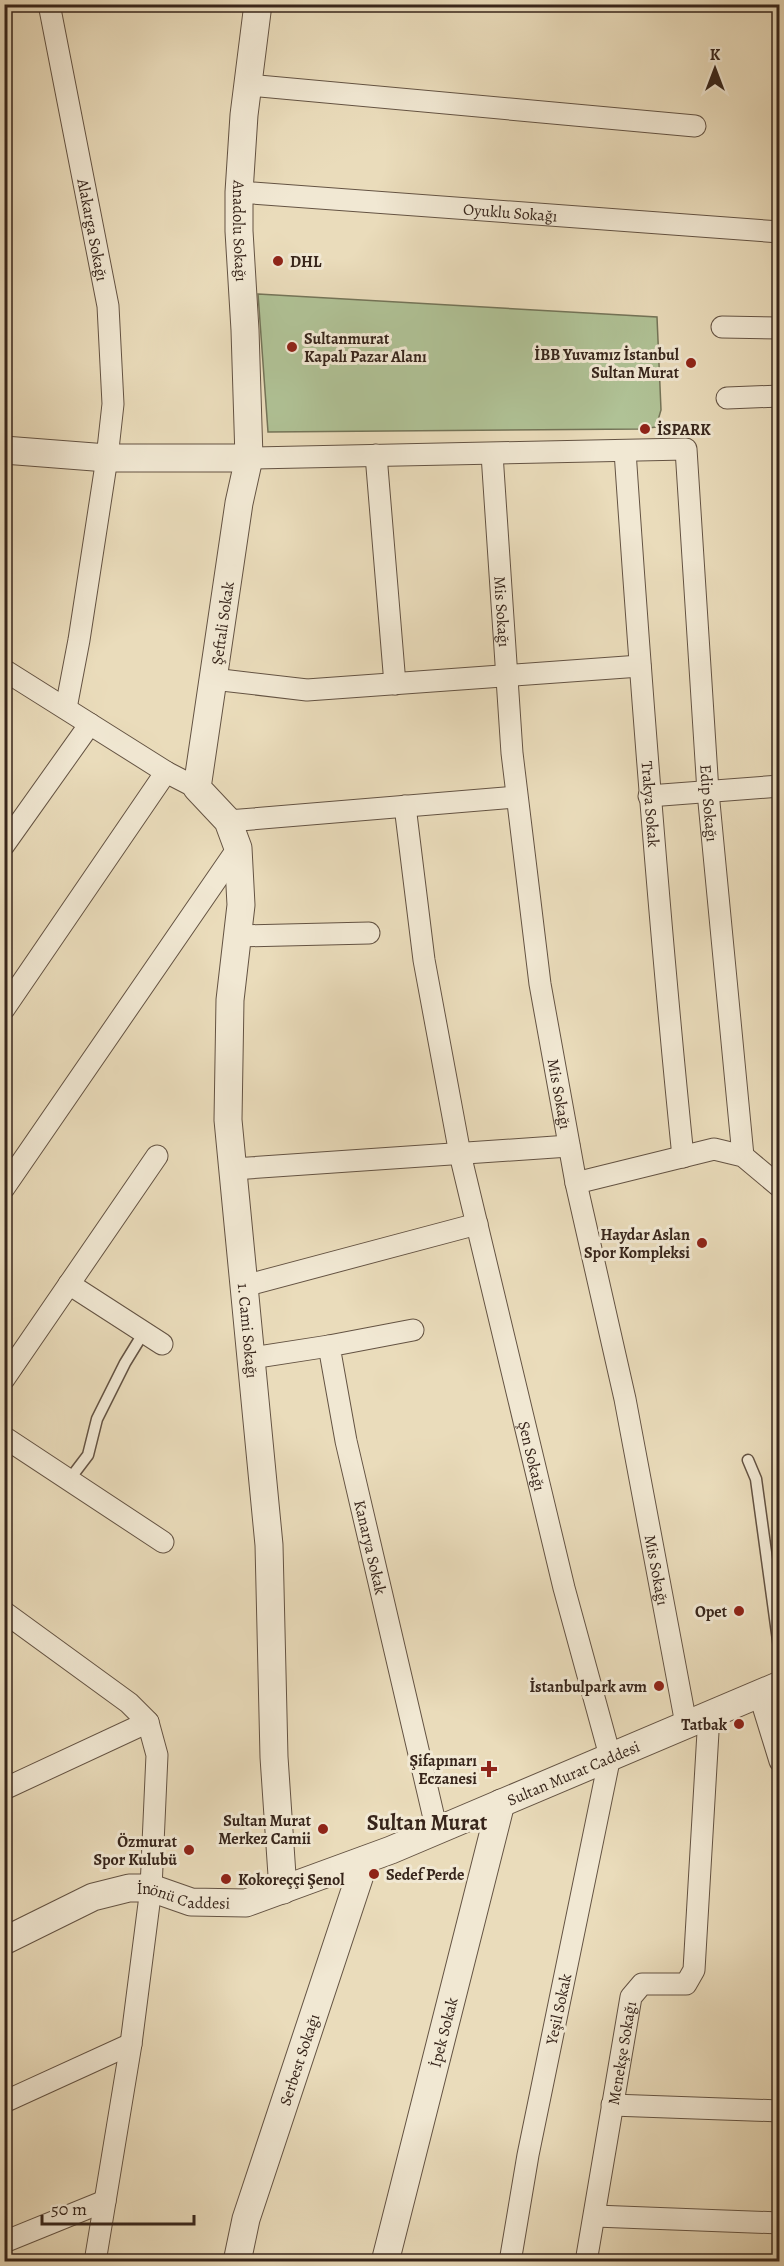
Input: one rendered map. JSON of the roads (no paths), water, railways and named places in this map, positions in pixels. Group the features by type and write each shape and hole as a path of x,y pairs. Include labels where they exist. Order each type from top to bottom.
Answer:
{"street":[{"name":"Alakarga Sokağı","path":"49,4 108,306 113,404 108,458 80,640 66,708"},
{"name":"Anadolu Sokağı","path":"249,458 239,192 248,85 258,4"},
{"path":"248,85 696,126"},
{"name":"Oyuklu Sokağı","path":"239,192 780,232"},
{"path":"722,327 780,328"},
{"path":"727,398 780,396"},
{"name":"Edip Sokağı","path":"625,452 686,449 708,792 743,1156"},
{"path":"4,450 108,458 625,452"},
{"name":"Trakya Sokak","path":"625,452 649,796 683,1157"},
{"name":"Mis Sokağı","path":"492,454 516,797 540,984 576,1183 698,1720"},
{"path":"376,455 395,684"},
{"name":"Şeftali Sokak","path":"197,788 239,503 249,458"},
{"path":"213,679 307,690 640,666"},
{"path":"4,670 166,772 197,788"},
{"path":"4,845 90,724"},
{"path":"4,1009 166,772"},
{"path":"649,796 780,786"},
{"name":"1. Cami Sokağı","path":"197,788 228,821 238,848 241,905 230,1000 228,1120 268,1545 274,1757 283,1890"},
{"path":"228,821 516,797"},
{"name":"Şen Sokağı","path":"405,806 424,960 460,1154 564,1588 610,1756"},
{"path":"4,1188 238,848"},
{"path":"238,936 369,933"},
{"path":"233,1169 569,1146"},
{"path":"576,1183 714,1149 743,1156 780,1187"},
{"path":"4,1379 158,1156"},
{"path":"244,1287 477,1224"},
{"path":"69,1284 162,1344"},
{"path":"251,1358 413,1330"},
{"name":"Kanarya Sokak","path":"329,1346 346,1441 437,1831"},
{"path":"4,1437 163,1542"},
{"path":"4,1612 129,1703 148,1722 157,1755 151,1888 131,2044 95,2262"},
{"path":"770,1689 780,1761"},
{"name":"Sultan Murat Caddesi","path":"364,1860 770,1689"},
{"name":"Menekşe Sokağı","path":"586,2262 631,1997 642,1984 686,1984 694,1970 698,1720"},
{"path":"7,1785 148,1722"},
{"name":"Yeşil Sokak","path":"510,2262 528,2156 610,1756"},
{"name":"İpek Sokak","path":"385,2262 501,1803"},
{"name":"İnönü Caddesi","path":"4,1941 93,1897 129,1888 151,1888 190,1902 246,1903 364,1860"},
{"name":"Serbest Sokağı","path":"237,2262 246,2219 364,1860"},
{"path":"4,2102 131,2044"},
{"path":"612,2105 780,2111"},
{"path":"4,2242 105,2200"},
{"path":"595,2216 780,2223"}],"lane":[{"path":"69,1480 88,1455 97,1419 125,1363 144,1332"},
{"path":"748,1460 756,1479 780,1655"}],"place":[{"name":"DHL","path":"278,261"},
{"name":"Sultanmurat Kapalı Pazar Alanı","path":"292,347"},
{"name":"İBB Yuvamız İstanbul Sultan Murat","path":"691,363"},
{"name":"İSPARK","path":"645,429"},
{"name":"Haydar Aslan Spor Kompleksi","path":"702,1243"},
{"name":"Opet","path":"739,1611"},
{"name":"İstanbulpark avm","path":"659,1686"},
{"name":"Tatbak","path":"739,1724"},
{"name":"Şifapınarı Eczanesi","path":"489,1769"},
{"name":"Sultan Murat Merkez Camii","path":"323,1829"},
{"name":"Özmurat Spor Kulubü","path":"189,1850"},
{"name":"Sedef Perde","path":"374,1874"},
{"name":"Kokoreççi Şenol","path":"226,1879"}],"district":[{"name":"Sultan Murat","path":"427,1822"}]}
